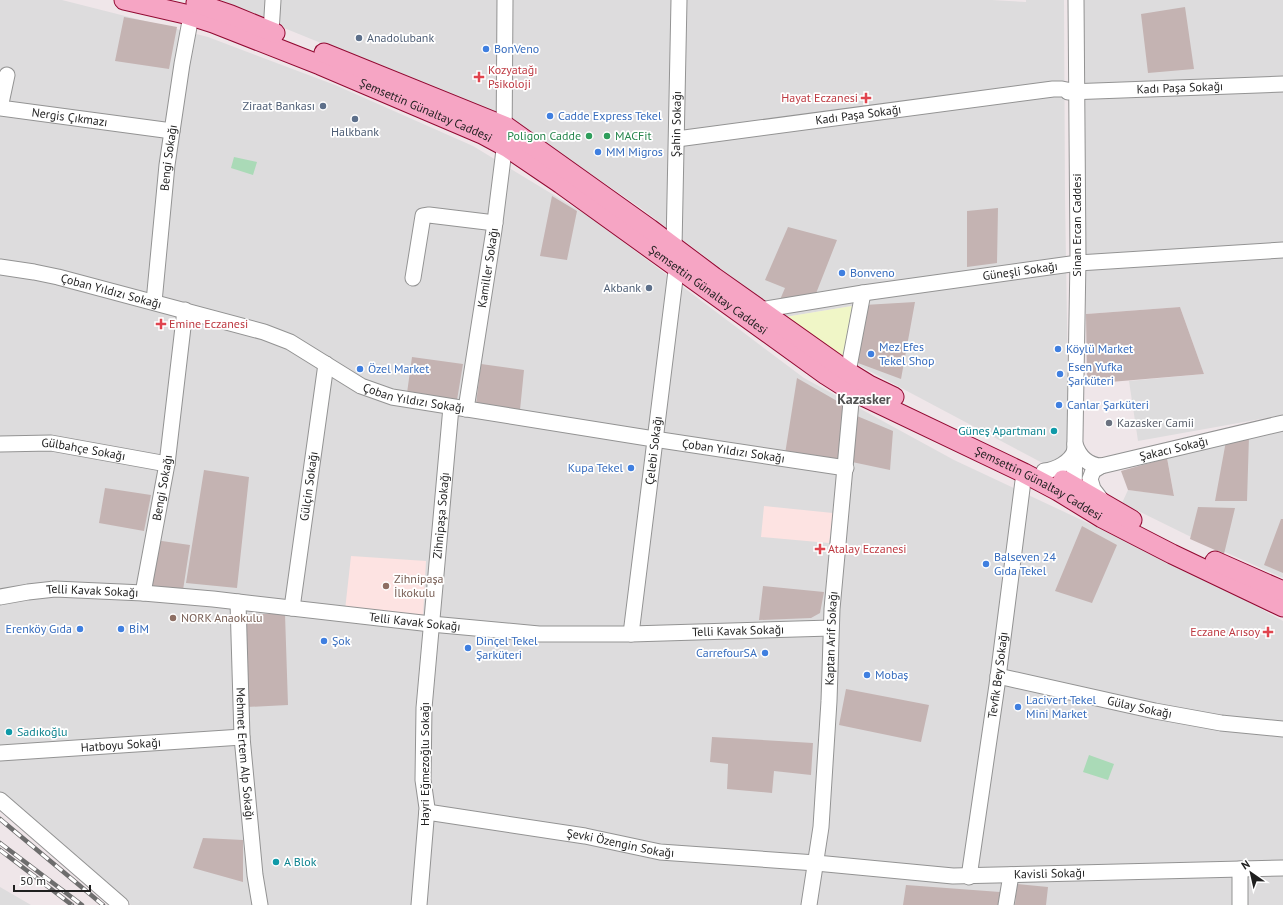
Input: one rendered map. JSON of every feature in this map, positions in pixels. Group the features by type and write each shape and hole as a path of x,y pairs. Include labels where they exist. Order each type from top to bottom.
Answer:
{"main road":[{"name":"Şemsettin Günaltay Caddesi","path":"124,0 220,11 505,126 650,229 760,310 848,372 873,387 1074,486 1184,547 1283,591"},
{"name":"Şemsettin Günaltay Caddesi","path":"186,8 222,26 313,62 505,145 826,375 852,391 1024,473 1058,491 1083,507 1176,556 1283,607"}],"street":[{"path":"271,32 273,0"},
{"name":"Kamiller Sokağı","path":"466,409 495,223 505,145 505,0"},
{"name":"Şahin Sokağı","path":"674,247 679,0"},
{"name":"Sinan Ercan Caddesi","path":"1076,0 1078,263 1074,497 1083,507"},
{"name":"Bengi Sokağı","path":"154,302 163,195 182,64 186,8"},
{"name":"Nergis Çıkmazı","path":"7,75 0,108 172,131"},
{"name":"Kadı Paşa Sokağı","path":"677,139 1041,91 1052,93 1283,84"},
{"path":"413,278 423,216 429,215 495,223"},
{"name":"Güneşli Sokağı","path":"760,310 863,293 1078,263 1283,250"},
{"path":"677,267 678,264 683,261 696,264"},
{"name":"Çoban Yıldızı Sokağı","path":"0,267 58,277 185,310 278,337 326,364 357,384 397,398 846,468"},
{"name":"Çelebi Sokağı","path":"631,634 654,439 677,267"},
{"path":"848,372 863,293"},
{"name":"Bengi Sokağı","path":"143,593 167,464 185,310"},
{"name":"Gülçin Sokağı","path":"292,608 326,364"},
{"name":"Kaptan Arif Sokağı","path":"809,905 820,841 823,800 829,706 831,628 852,391 852,379 848,372"},
{"name":"Zihnipaşa Sokağı","path":"431,624 451,407"},
{"name":"Şakacı Sokağı","path":"1101,466 1283,423"},
{"name":"Gülbahçe Sokağı","path":"0,444 51,443 167,464"},
{"path":"1075,447 1084,459 1094,465 1101,466"},
{"path":"1044,471 1053,469 1064,463 1072,456 1075,447"},
{"path":"1101,466 1093,471 1090,479 1095,492 1109,506"},
{"name":"Tevfik Bey Sokağı","path":"969,876 998,676 1024,473"},
{"name":"Telli Kavak Sokağı","path":"0,597 55,588 143,593 539,634 631,634 831,628"},
{"name":"Mehmet Ertem Alp Sokağı","path":"238,602 242,737 255,875 260,905"},
{"name":"Hayri Eğmezoğlu Sokağı","path":"419,905 426,812 423,784 423,737 431,624"},
{"name":"Gülay Sokağı","path":"998,676 1163,712 1226,724 1283,729"},
{"name":"Hatboyu Sokağı","path":"0,753 242,737"},
{"path":"0,800 122,905"},
{"name":"Şevki Özengin Sokağı","path":"426,812 585,836 660,852 816,862"},
{"name":"Kavisli Sokağı","path":"816,862 952,876 1283,868"},
{"path":"1240,869 1240,905"},
{"path":"1006,905 1011,875"}],"shaded area":[{"path":"0,0 62,0 208,37 335,85 473,146 590,217 804,378 954,460 1209,580 1283,621 1283,905 131,905 0,794"},
{"path":"200,0 992,0 1026,2 1026,0 1064,0 1065,198 1069,446 1052,468 843,357 852,306 785,317 642,209 515,122 289,30 223,6"},
{"path":"1081,0 1283,0 1283,415 1138,441 1129,381 1204,374 1180,307 1086,314 1082,201"},
{"path":"1185,7 1194,69 1148,73 1141,14"},
{"path":"124,17 177,27 169,69 115,61"},
{"path":"234,157 257,162 253,175 231,168"},
{"path":"552,196 577,211 567,260 540,256"},
{"path":"998,208 997,263 967,267 967,211"},
{"path":"788,227 837,240 815,296 779,302 785,288 765,280"},
{"path":"915,302 901,379 858,363 864,305"},
{"path":"852,306 843,357 785,317"},
{"path":"1180,307 1204,374 1087,384 1086,314"},
{"path":"412,357 463,364 457,400 407,393"},
{"path":"481,364 524,370 520,410 476,404"},
{"path":"797,378 844,405 838,460 785,454"},
{"path":"857,416 893,431 890,470 852,462"},
{"path":"1283,430 1283,578 1187,535 1122,503 1128,490 1174,495 1167,458"},
{"path":"1249,436 1247,501 1215,501 1226,441"},
{"path":"1167,458 1174,496 1128,490 1121,471"},
{"path":"204,470 249,477 237,588 186,583"},
{"path":"105,488 151,495 144,531 99,523"},
{"path":"764,506 833,513 829,543 761,537"},
{"path":"1198,507 1235,508 1224,554 1190,539"},
{"path":"1281,519 1283,519 1283,573 1264,565"},
{"path":"1082,526 1117,545 1092,603 1055,591"},
{"path":"155,540 190,545 183,590 148,586"},
{"name":"Zihnipaşa İlkokulu","path":"351,556 426,561 423,616 345,610"},
{"path":"763,586 824,592 820,613 811,618 759,620"},
{"path":"244,614 285,614 288,705 247,707"},
{"path":"846,689 929,705 921,742 839,725"},
{"path":"712,737 813,743 811,775 774,771 772,793 727,789 728,764 710,762"},
{"path":"1089,755 1114,764 1108,780 1083,772"},
{"path":"203,838 243,840 243,882 193,868"},
{"path":"1017,884 1048,887 1046,905 1015,905"},
{"path":"906,885 1000,892 998,905 903,905"},
{"path":"0,887 31,905 0,905"}],"railway":[{"path":"0,819 103,905"},
{"path":"0,843 82,905"},
{"path":"0,850 72,905"}],"place":[{"name":"Anadolubank","path":"359,38"},
{"name":"BonVeno","path":"486,49"},
{"name":"Kozyatağı Psikoloji","path":"479,77"},
{"name":"Hayat Eczanesi","path":"866,98"},
{"name":"Ziraat Bankası","path":"323,106"},
{"name":"Cadde Express Tekel","path":"550,116"},
{"name":"Halkbank","path":"355,119"},
{"name":"Poligon Cadde","path":"589,136"},
{"name":"MACFit","path":"607,136"},
{"name":"MM Migros","path":"598,152"},
{"name":"Bonveno","path":"842,273"},
{"name":"Akbank","path":"649,288"},
{"name":"Emine Eczanesi","path":"161,324"},
{"name":"Köylü Market","path":"1058,349"},
{"name":"Mez Efes Tekel Shop","path":"871,354"},
{"name":"Özel Market","path":"360,369"},
{"name":"Esen Yufka Şarküteri","path":"1060,374"},
{"name":"Canlar Şarküteri","path":"1059,405"},
{"name":"Kazasker Camii","path":"1109,423"},
{"name":"Güneş Apartmanı","path":"1054,431"},
{"name":"Kupa Tekel","path":"631,468"},
{"name":"Atalay Eczanesi","path":"820,549"},
{"name":"Balseven 24 Gıda Tekel","path":"986,564"},
{"name":"Zihnipaşa İlkokulu","path":"386,586"},
{"name":"NORK Anaokulu","path":"173,618"},
{"name":"Erenköy Gıda","path":"80,629"},
{"name":"BİM","path":"121,629"},
{"name":"Eczane Arısoy","path":"1268,632"},
{"name":"Şok","path":"324,641"},
{"name":"Dinçel Tekel Şarküteri","path":"468,648"},
{"name":"CarrefourSA","path":"765,653"},
{"name":"Mobaş","path":"867,675"},
{"name":"Lacivert Tekel Mini Market","path":"1018,707"},
{"name":"Sadıkoğlu","path":"9,732"},
{"name":"A Blok","path":"276,862"}],"district":[{"name":"Kazasker","path":"864,399"}]}
